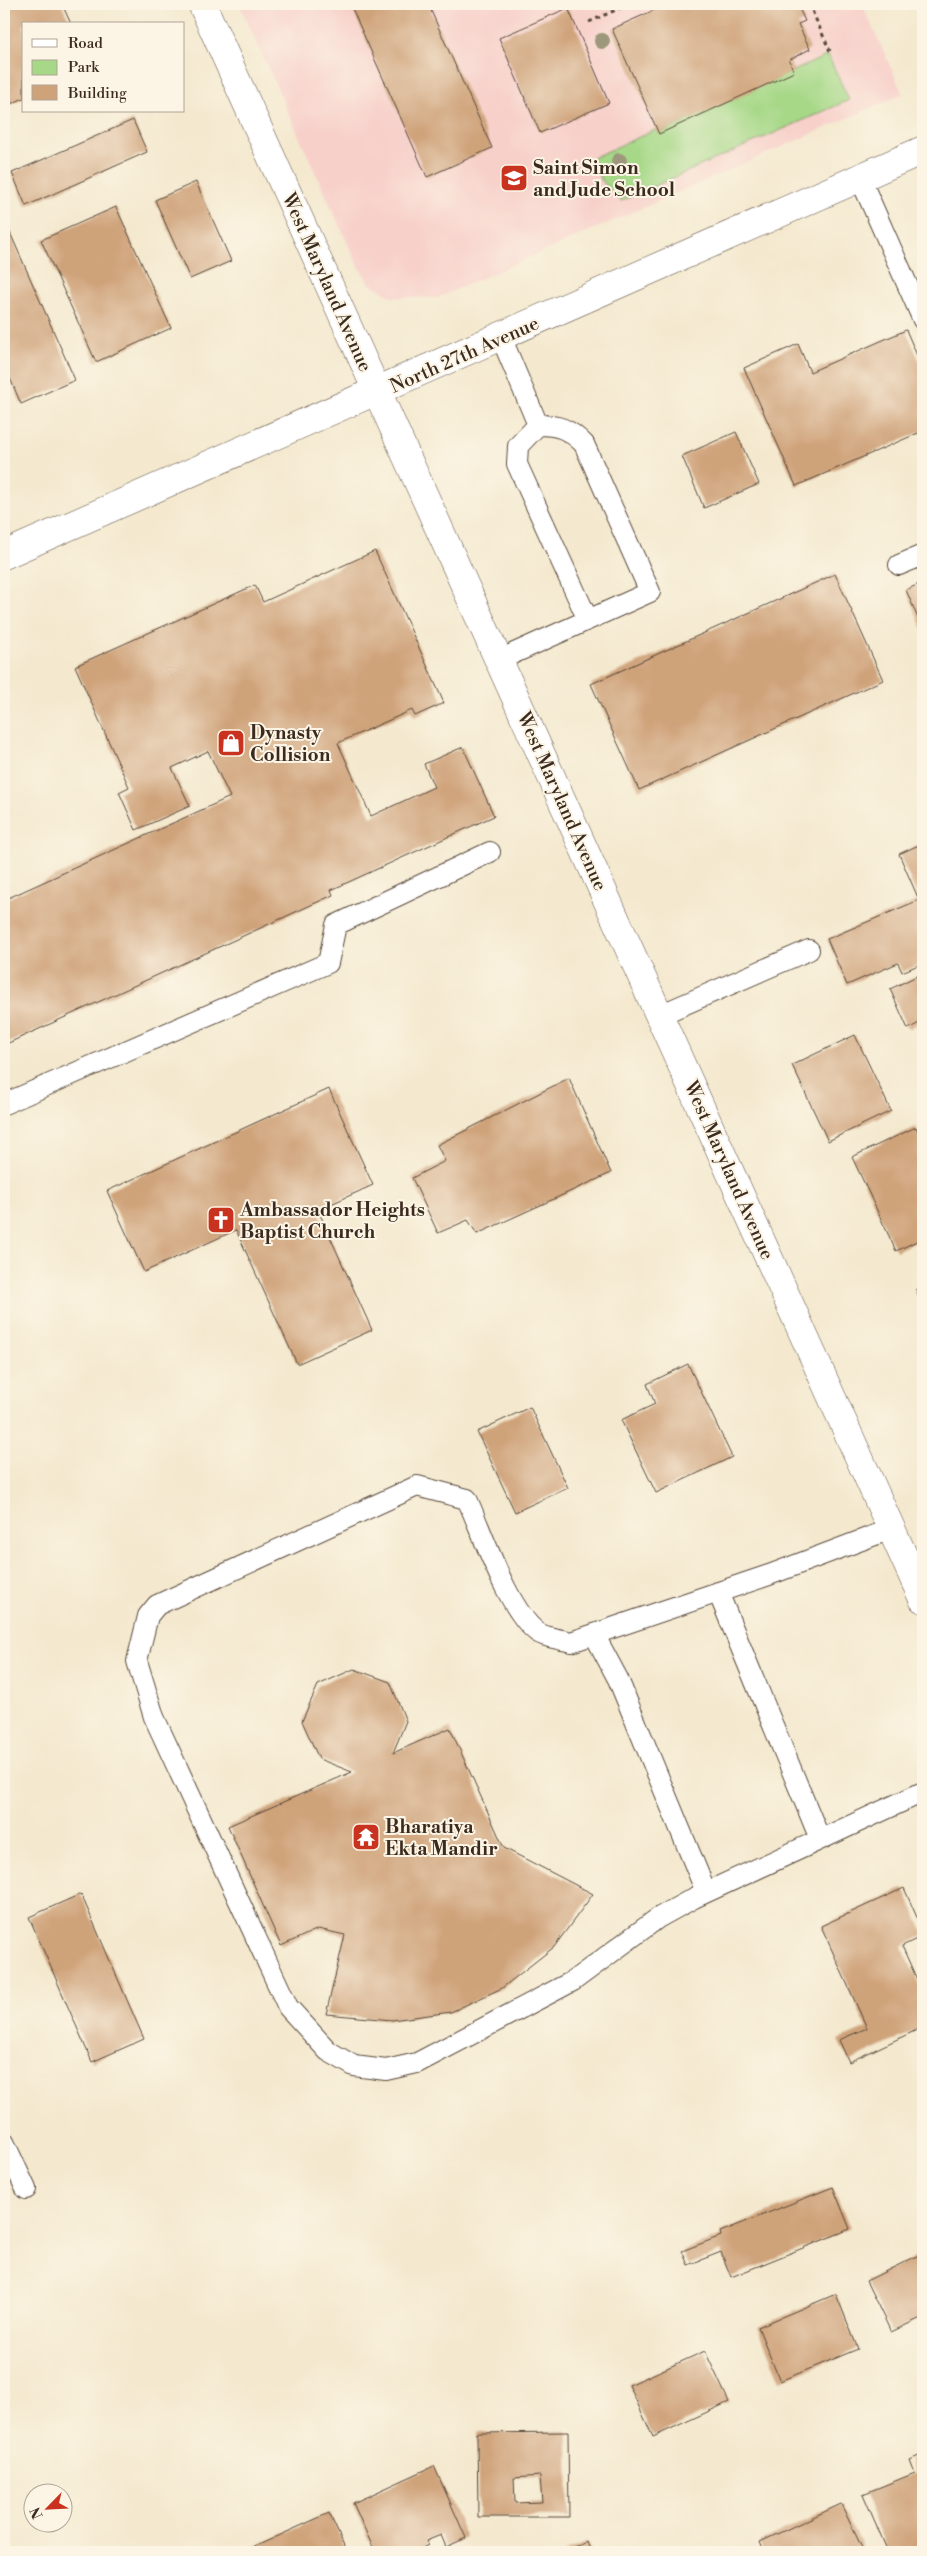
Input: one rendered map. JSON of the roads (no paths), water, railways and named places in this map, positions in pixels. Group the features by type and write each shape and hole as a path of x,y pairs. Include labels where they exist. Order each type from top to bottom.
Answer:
{"street":[{"name":"West Maryland Avenue","path":"202,4 923,1599"},
{"name":"North 27th Avenue","path":"4,555 378,392 923,150"}],"lane":[{"path":"860,178 923,320"},
{"path":"501,337 538,425"},
{"path":"499,660 588,620 650,592 584,444 573,433 558,425 538,425 518,446 517,464 588,620"},
{"path":"899,565 923,555"},
{"path":"4,1104 328,963 336,925 490,852"},
{"path":"660,1015 809,950"},
{"path":"892,1529 718,1592 571,1642 538,1633 523,1617 506,1587 467,1499 417,1486 156,1605 148,1616 137,1661 154,1717 288,2007 328,2051 354,2066 386,2070 416,2063 573,1981 658,1918 706,1892 923,1792"},
{"path":"718,1592 820,1839"},
{"path":"594,1634 618,1679 706,1892"},
{"path":"4,2142 26,2189"}],"place":[{"name":"Saint Simon and Jude School","path":"514,178"},
{"name":"Dynasty Collision","path":"231,743"},
{"name":"Ambassador Heights Baptist Church","path":"221,1220"},
{"name":"Bharatiya Ekta Mandir","path":"366,1837"}]}
